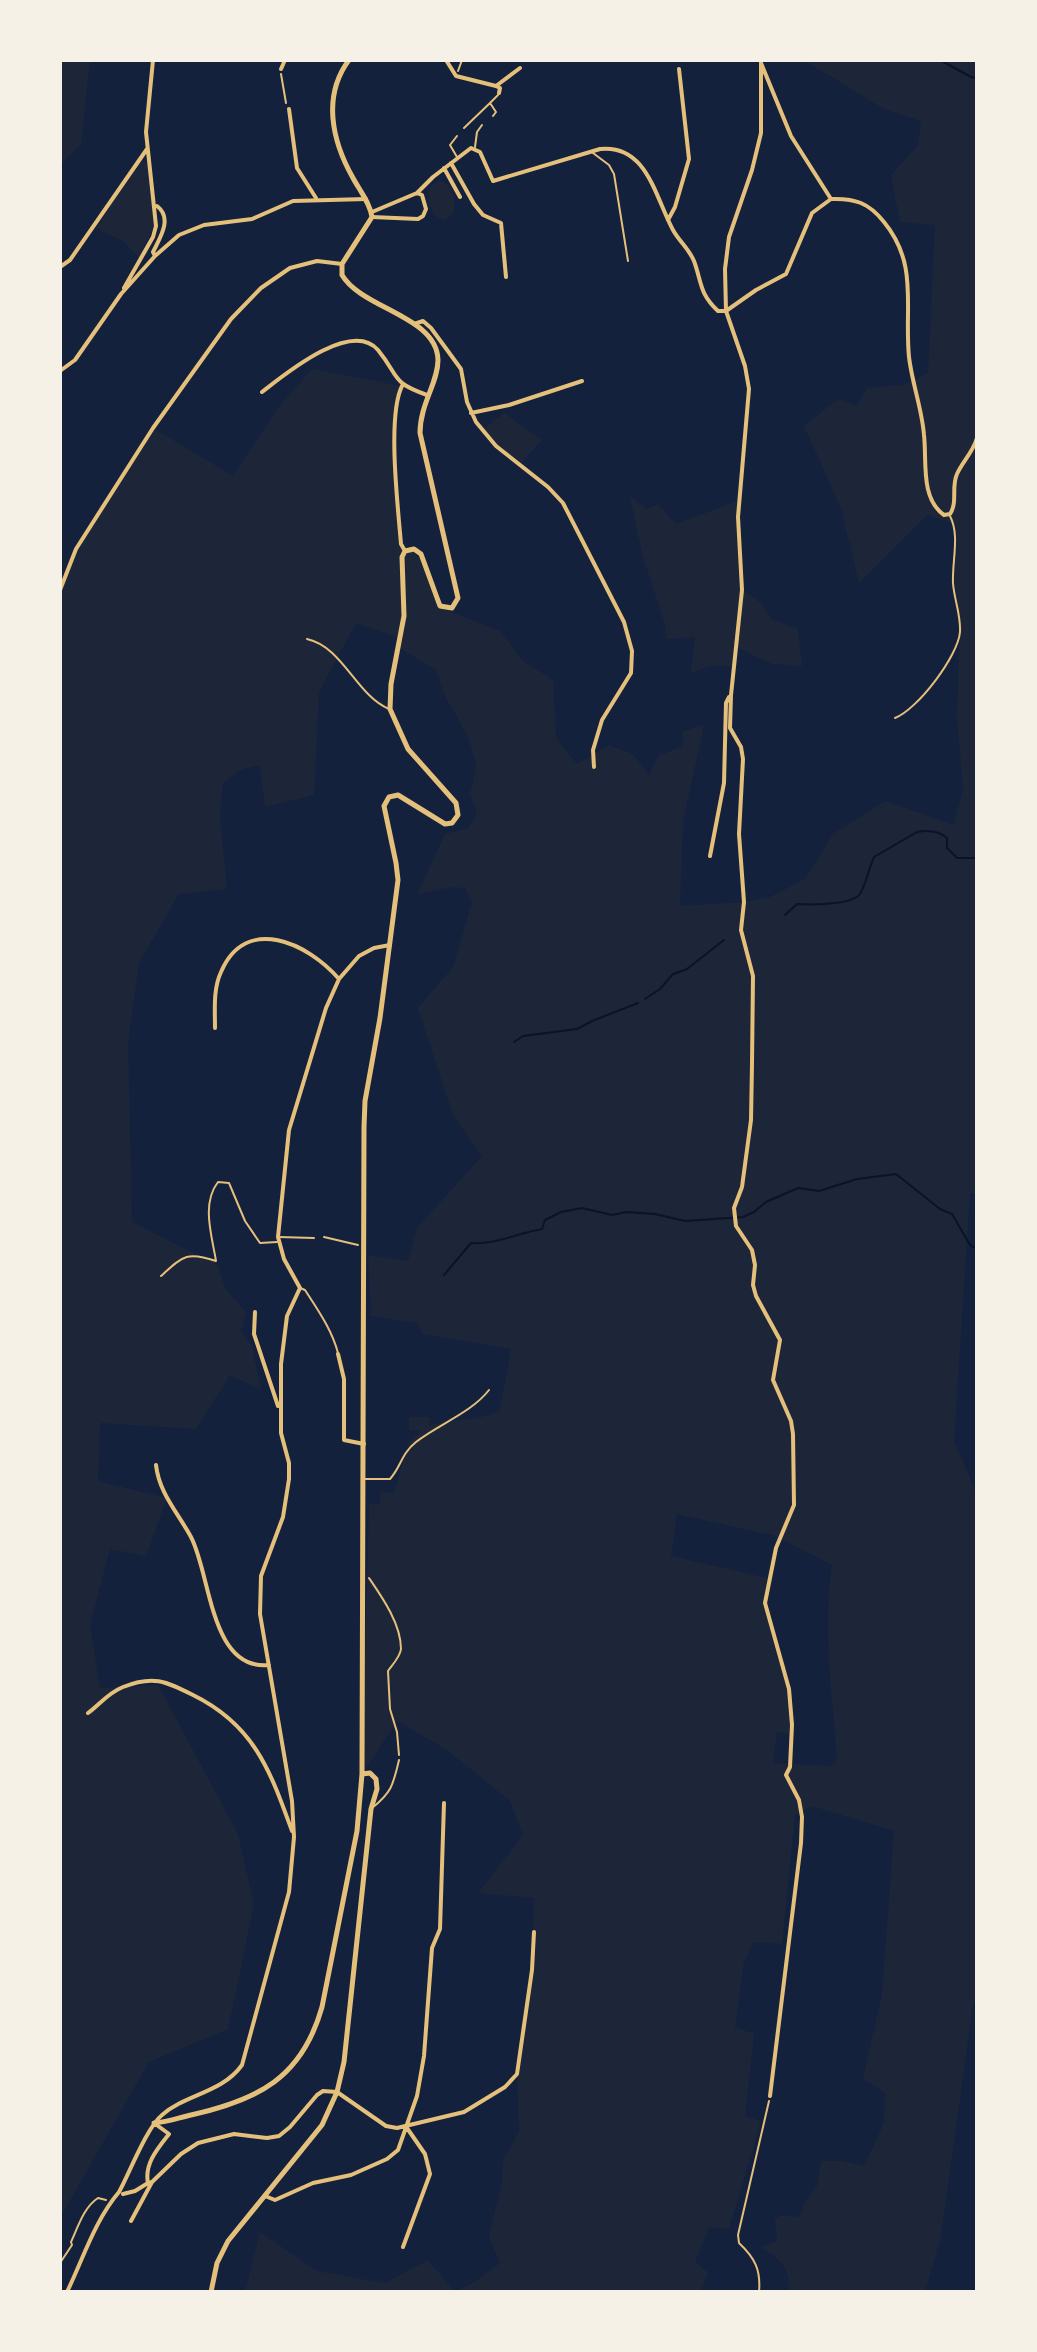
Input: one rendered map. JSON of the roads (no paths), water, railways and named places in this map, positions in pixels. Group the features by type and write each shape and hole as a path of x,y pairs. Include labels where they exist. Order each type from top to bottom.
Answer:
{"street":[{"path":"60,371 75,360 121,294 155,231 156,205 147,149 153,60"},
{"path":"281,69 285,60"},
{"path":"349,60 335,84 332,118 344,160 372,215"},
{"path":"446,60 456,76 496,86 500,88 499,93"},
{"path":"761,60 791,136 831,199"},
{"path":"761,60 762,120 757,154 727,247 725,279 726,311 745,366 749,389 738,517 742,590 730,728 741,747 743,759 739,834 744,902 741,930 753,976 751,1120 742,1187 734,1208 736,1222 752,1250 756,1296 780,1340 773,1380 791,1421 793,1434 794,1505 776,1548 765,1603 789,1689 792,1725 790,1767 786,1775 799,1800 801,1843 770,2096"},
{"path":"496,86 520,68"},
{"path":"668,220 689,159 679,69"},
{"path":"760,87 772,86"},
{"path":"289,109 297,168 316,198"},
{"path":"405,551 418,550 438,603 444,609 452,608 458,598 420,433 421,416 438,357 434,344 414,324 353,288 342,275 342,264 372,215 417,193 468,149 474,148 480,152 493,181 592,151 614,149 627,152 638,160 668,220 692,257 702,293 718,311 726,311 786,274 812,213 831,199 857,200 867,204 893,232 903,249 909,297 909,360 924,435 925,479 940,513 950,514 955,502 955,477 973,450 977,438"},
{"path":"60,267 70,260 147,149"},
{"path":"451,163 478,209 501,223 506,277"},
{"path":"444,168 460,197"},
{"path":"372,215 409,220 422,217 425,207 422,195 417,193"},
{"path":"121,294 155,256 191,229 218,222 252,219 283,203 316,198 366,199"},
{"path":"155,256 153,252 166,219 164,212 156,205"},
{"path":"60,590 84,536 153,428 231,319 261,288 290,268 317,261 342,264"},
{"path":"414,324 420,320 431,328 455,359 461,369 471,413 496,446 548,487 563,503 624,622 632,651 631,673 602,720 593,750 594,767"},
{"path":"262,392 303,361 343,344 360,342 376,347 402,386 427,395"},
{"path":"471,413 509,405 582,381"},
{"path":"402,386 396,405 396,461 401,544 405,551"},
{"path":"154,2123 169,2122 242,2102 269,2087 303,2052 322,2007 355,1845 362,1774 365,1101 390,945 398,872 384,811 386,800 392,795 404,797 445,824 457,820 458,810 456,803 408,749 390,709 391,684 404,616 402,557 405,551"},
{"path":"710,856 723,793 726,703 731,695"},
{"path":"215,1028 220,974 227,961 250,941 268,938 293,944 328,966 339,979"},
{"path":"67,2292 91,2238 122,2188 154,2123 165,2112 219,2086 242,2065 289,1892 294,1837 292,1801 260,1614 259,1587 283,1517 289,1479 279,1408 285,1323 300,1288 292,1277 278,1239 289,1130 326,1008 339,979 359,956 374,948 390,945"},
{"path":"255,1312 254,1334 279,1408"},
{"path":"338,1354 344,1379 344,1440 364,1444"},
{"path":"156,1465 160,1487 192,1539 222,1636 248,1664 254,1667 269,1665"},
{"path":"88,1713 109,1693 147,1680 167,1682 211,1704 248,1737 266,1763 294,1837"},
{"path":"211,2292 222,2251 322,2125 337,2092 346,2047 371,1809 377,1789 376,1779 370,1773 362,1774"},
{"path":"265,2196 275,2200 313,2183 351,2175 387,2159 398,2150 420,2081 432,1948 440,1929 444,1803"},
{"path":"123,2194 150,2182 198,2143 234,2134 267,2138 279,2136 323,2091 337,2092 386,2126 407,2128 421,2120 464,2112 505,2087 517,2074 532,1970 534,1932"},
{"path":"150,2182 146,2175 150,2161 169,2134 154,2123"},
{"path":"403,2247 430,2174 425,2154 407,2128"},
{"path":"131,2221 150,2182"}],"lane":[{"path":"464,128 499,93"},
{"path":"490,103 496,112 493,116"},
{"path":"474,148 477,132 482,125"},
{"path":"457,136 450,145 457,158"},
{"path":"592,151 609,165 614,174 628,261"},
{"path":"895,718 908,712 936,681 960,633 953,584 955,527 950,514"},
{"path":"307,639 317,641 333,654 384,707 390,709"},
{"path":"161,1276 185,1255 198,1255 216,1261 208,1219 213,1188 218,1182 229,1183 245,1221 260,1243 314,1238"},
{"path":"300,1288 305,1290 324,1320 338,1354"},
{"path":"364,1479 390,1479 402,1455 413,1444 472,1407 489,1390"},
{"path":"371,1809 388,1795 399,1760"}],"waterway":[{"path":"940,60 977,78"},
{"path":"785,915 797,904 830,904 856,898 874,857 917,832 944,836 947,838 947,848 957,858 977,858"},
{"path":"645,999 660,989 673,974 687,969 724,940"},
{"path":"514,1042 523,1036 577,1029 638,1003"},
{"path":"444,1275 471,1243 498,1241 542,1229 545,1220 561,1212 582,1208 612,1215 626,1212 655,1214 685,1221 743,1217 766,1202 798,1188 819,1191 857,1179 896,1174 940,1209 952,1214 970,1245 977,1249"}]}
